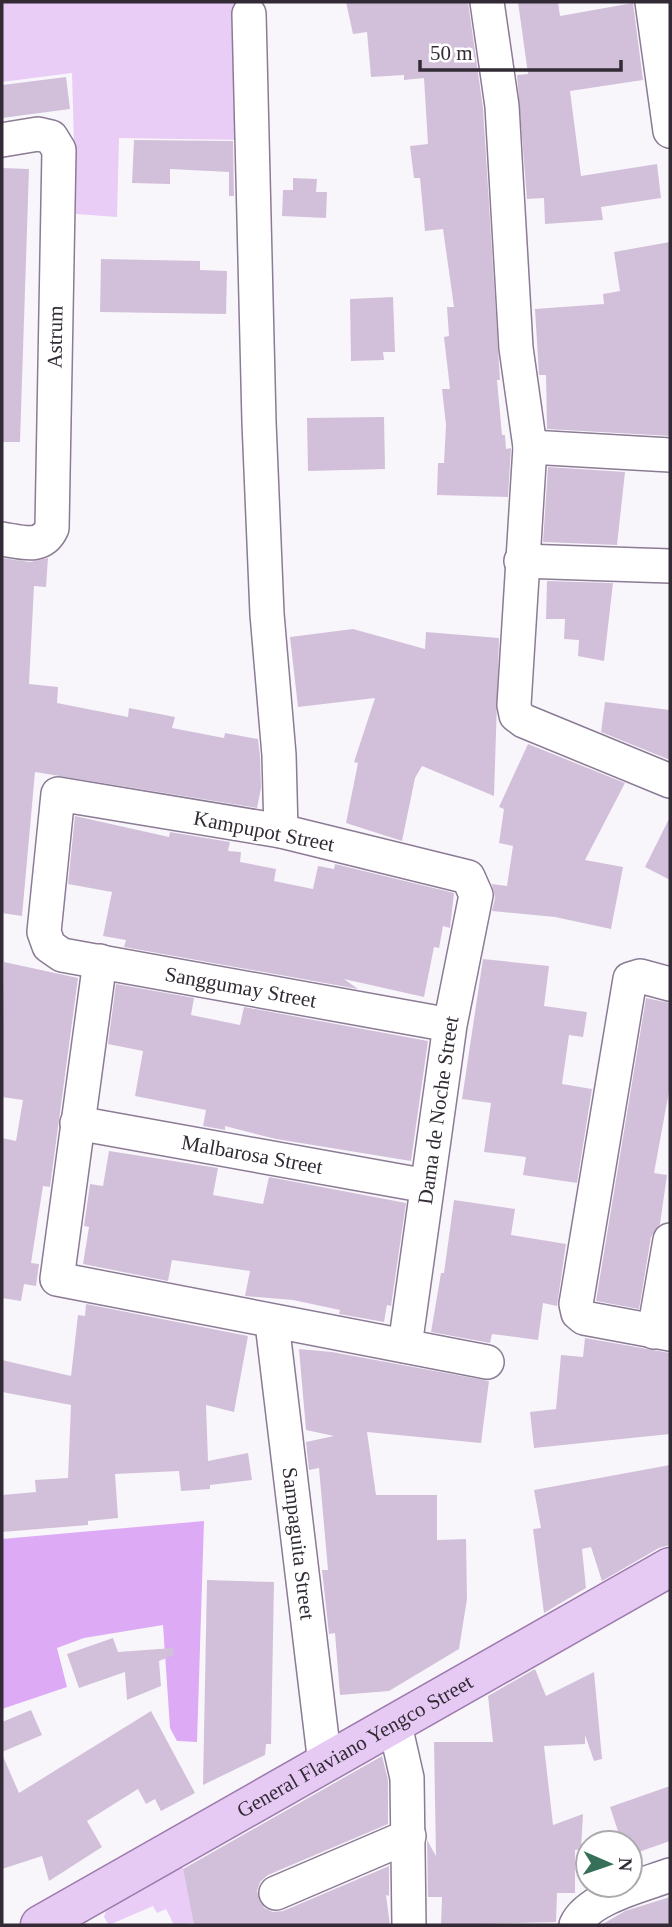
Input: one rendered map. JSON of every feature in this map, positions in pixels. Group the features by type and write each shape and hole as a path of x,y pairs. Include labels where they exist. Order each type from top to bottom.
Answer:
{"main road":[{"name":"General Flaviano Yengco Street","path":"40,1925 670,1567"}],"street":[{"path":"487,2 502,106 516,348 530,447 521,561 514,705 516,715 524,722 670,781"},
{"path":"652,2 670,131"},
{"path":"249,14 259,422 267,614 279,755 281,831"},
{"name":"Astrum","path":"2,140 38,134 51,137 58,150 52,528 47,538 37,544 2,539"},
{"path":"530,447 670,455"},
{"path":"521,561 670,566"},
{"name":"Kampupot Street","path":"44,932 58,794 281,831 468,877"},
{"name":"Dama de Noche Street","path":"405,1346 450,1026 476,895 475,886 468,877"},
{"name":"Sanggumay Street","path":"44,932 49,946 62,955 450,1026"},
{"path":"100,961 57,1279 272,1323 487,1362"},
{"path":"670,984 640,976 630,979 576,1304 578,1312 584,1318 662,1333 670,1240"},
{"name":"Malbarosa Street","path":"77,1124 427,1186"},
{"name":"Sampaguita Street","path":"272,1323 325,1764"},
{"path":"395,1725 406,1761 409,1925"},
{"path":"276,1894 408,1836"},
{"path":"576,1925 592,1906 670,1875"}],"shaded area":[{"path":"2,2 240,2 243,140 119,138 117,217 76,214 72,73 2,82"},
{"path":"204,1521 197,1742 177,1741 170,1728 163,1625 84,1638 57,1648 67,1687 2,1709 2,1539"},
{"path":"182,1864 194,1923 174,1925 166,1909 157,1913 153,1906 109,1925 104,1917 107,1908"}],"building":[{"path":"346,2 468,2 483,108 502,435 505,435 506,449 511,448 508,497 437,495 438,463 444,463 446,425 442,389 450,389 444,337 449,336 447,307 454,307 443,229 425,231 420,178 414,178 410,146 428,144 424,78 404,80 404,75 371,77 367,32 353,34"},
{"path":"518,2 558,2 560,16 633,3 643,80 570,91 581,176 657,164 661,198 601,207 603,220 545,224 544,198 527,199 517,75 528,74"},
{"path":"66,77 70,109 2,118 2,85"},
{"path":"134,140 233,141 234,196 229,196 229,172 170,169 170,184 132,183"},
{"path":"2,168 29,169 20,442 2,442"},
{"path":"293,178 317,179 316,192 327,192 326,218 282,216 283,190 293,190"},
{"path":"670,242 670,436 547,429 546,375 539,375 535,309 604,304 603,294 620,291 614,252"},
{"path":"101,259 200,261 200,270 227,271 226,314 100,312"},
{"path":"393,297 395,352 383,352 384,360 351,361 350,299"},
{"path":"384,417 385,469 308,471 307,418"},
{"path":"548,467 625,472 617,545 543,542"},
{"path":"2,558 30,562 48,558 46,587 34,586 29,684 58,687 57,703 128,717 129,708 175,717 172,728 224,738 225,733 258,739 260,756 261,788 257,808 35,772 22,916 2,913"},
{"path":"547,581 613,583 604,661 578,656 579,640 564,639 565,619 546,619"},
{"path":"353,629 425,649 426,632 499,638 494,796 422,766 415,778 402,841 346,823 358,763 354,762 375,698 298,707 290,637"},
{"path":"605,702 670,710 670,760 601,732"},
{"path":"528,744 625,783 585,860 623,867 611,929 555,917 492,911 495,898 492,884 507,886 513,846 499,843 504,809 499,807"},
{"path":"75,816 169,837 170,832 230,842 228,851 241,852 240,862 276,869 274,881 313,889 318,866 334,869 335,864 454,893 450,928 443,926 439,948 434,947 424,997 344,979 358,989 124,947 126,940 103,936 112,892 68,884"},
{"path":"670,817 670,880 645,867"},
{"path":"483,959 549,966 544,1006 587,1012 583,1037 569,1035 562,1084 592,1089 577,1183 523,1175 526,1157 484,1152 491,1103 462,1099"},
{"path":"4,962 78,978 50,1187 43,1186 31,1263 39,1264 36,1286 24,1284 21,1301 2,1298 2,1138 16,1141 23,1100 2,1097"},
{"path":"116,984 194,998 191,1015 240,1025 244,1007 428,1041 411,1161 276,1139 225,1126 225,1130 203,1126 206,1110 135,1096 143,1051 108,1044"},
{"path":"646,998 670,1003 670,1086 654,1173 667,1175 660,1224 651,1237 639,1309 596,1301"},
{"path":"109,1151 218,1168 213,1195 263,1204 269,1177 406,1203 391,1306 387,1305 384,1322 339,1314 340,1310 293,1300 245,1296 250,1271 172,1260 168,1281 83,1264 89,1227 84,1226 90,1184 103,1186"},
{"path":"454,1200 515,1209 511,1235 566,1244 557,1306 543,1303 538,1340 492,1334 490,1343 431,1332 441,1273 444,1273"},
{"path":"86,1304 248,1336 234,1412 206,1405 208,1461 248,1453 252,1480 210,1485 210,1489 181,1491 179,1471 115,1474 118,1518 88,1521 88,1525 2,1532 2,1495 36,1492 35,1480 68,1478 71,1405 2,1392 2,1360 71,1376 78,1315 85,1316"},
{"path":"585,1338 670,1353 670,1434 534,1448 530,1412 556,1409 561,1355 583,1357"},
{"path":"299,1349 332,1352 489,1381 481,1443 367,1432 376,1495 437,1495 437,1540 466,1539 467,1599 459,1649 389,1691 340,1695 335,1633 329,1634 322,1570 328,1570 319,1468 309,1470 306,1442 334,1436 306,1430"},
{"path":"670,1465 670,1545 659,1548 602,1581 591,1547 582,1549 586,1588 544,1613 533,1529 541,1528 534,1490"},
{"path":"207,1580 274,1582 271,1744 266,1744 265,1755 203,1785"},
{"path":"113,1638 118,1652 173,1648 174,1655 159,1661 161,1686 127,1700 125,1672 79,1688 67,1654"},
{"path":"535,1669 546,1696 594,1672 602,1759 594,1761 585,1735 585,1744 544,1746 553,1825 583,1814 582,1829 574,1829 574,1893 557,1893 556,1922 441,1925 442,1897 428,1897 427,1840 436,1856 434,1742 493,1742 488,1696"},
{"path":"31,1710 42,1735 2,1752 2,1722"},
{"path":"151,1711 195,1793 161,1811 155,1799 146,1804 138,1789 87,1821 102,1847 49,1881 42,1856 2,1869 2,1754 19,1793"},
{"path":"382,1756 388,1780 388,1824 268,1875 260,1882 257,1891 264,1908 273,1912 283,1911 389,1866 389,1896 386,1895 390,1925 194,1925 183,1869"},
{"path":"670,1786 670,1841 644,1850 644,1829 617,1829 610,1807"},
{"path":"670,1897 670,1925 601,1925 625,1911"}]}
